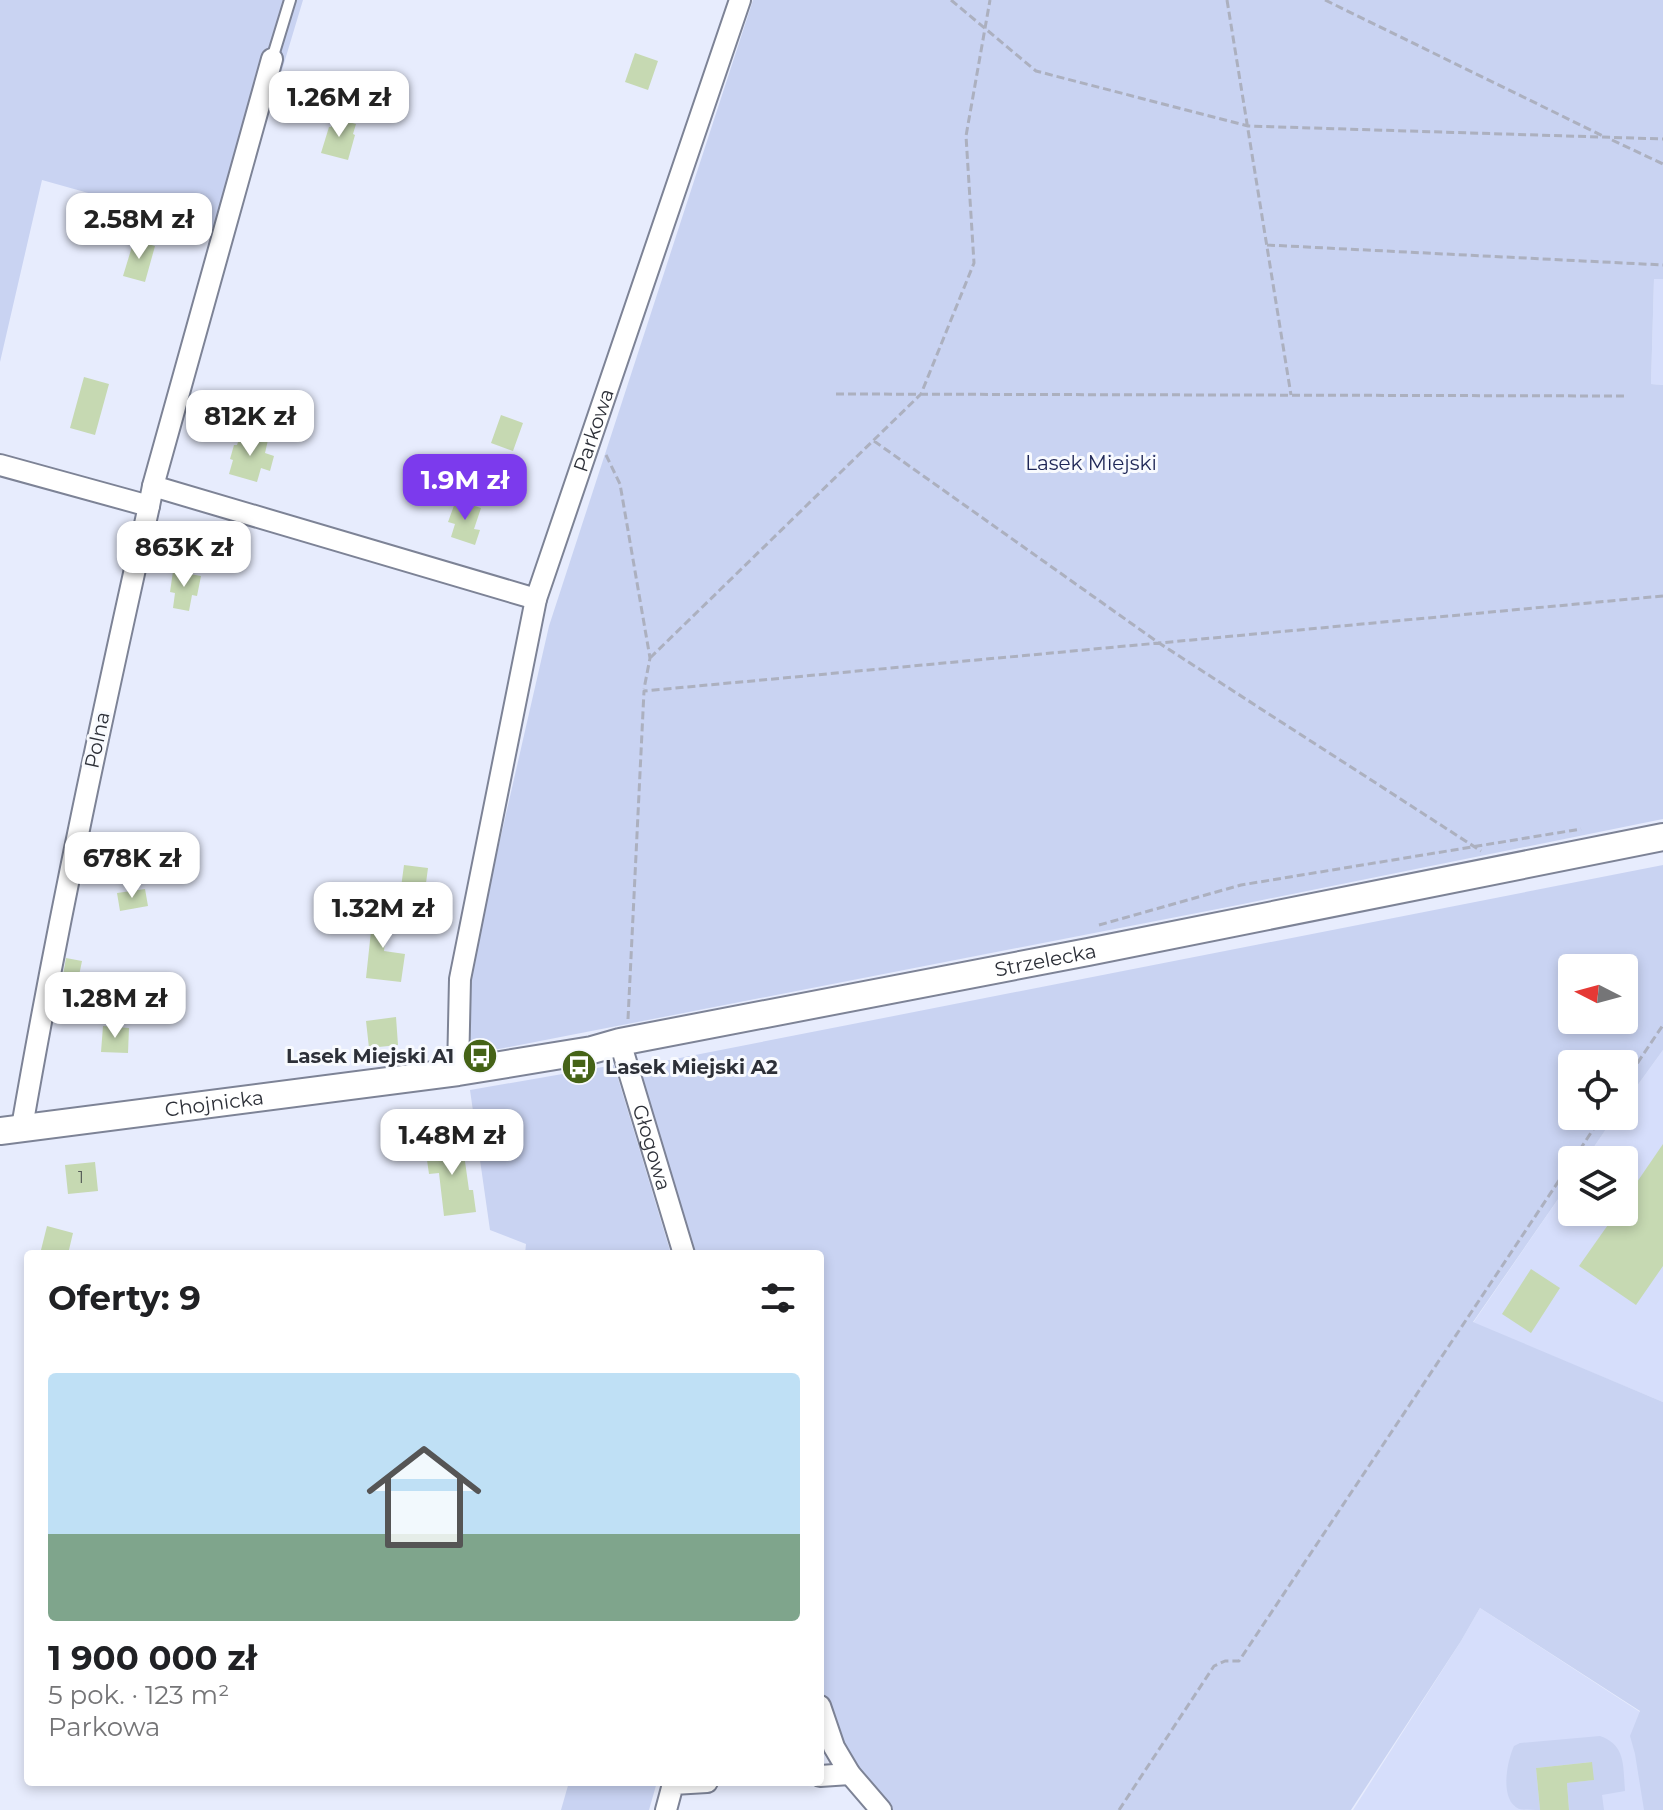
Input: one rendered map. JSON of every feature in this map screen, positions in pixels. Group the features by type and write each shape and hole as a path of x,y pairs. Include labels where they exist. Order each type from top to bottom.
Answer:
{"street":[{"name":"Parkowa","path":"458,1072 460,979 536,599 740,0"},
{"name":"Polna","path":"11,1129 47,981 151,496 272,59"},
{"path":"0,465 151,496 536,599"},
{"name":"Strzelecka","path":"428,1076 592,1050 624,1031 1088,952 1663,837"},
{"name":"Głogowa","path":"624,1031 683,1250"},
{"name":"Chojnicka","path":"11,1129 428,1076"},
{"path":"824,1718 834,1747 850,1774 881,1810"},
{"path":"824,1776 850,1774"},
{"path":"666,1810 672,1786"}],"lane":[{"name":"Polna","path":"272,59 290,0"}],"path":[{"path":"951,0 1036,71 1248,126 1663,139"},
{"path":"650,658 921,394 974,263 966,136 990,0"},
{"path":"1227,0 1291,395"},
{"path":"1325,0 1663,164"},
{"path":"1267,245 1663,265"},
{"path":"836,394 1625,396"},
{"path":"594,430 620,484 650,658 644,691 624,1031"},
{"path":"873,440 1159,643 1508,868"},
{"path":"644,691 1663,596"},
{"path":"1089,928 1241,885 1585,828"},
{"path":"1638,1062 1663,1025"},
{"path":"1119,1810 1214,1666 1225,1661 1239,1661 1558,1182"}],"shaded area":[{"path":"1654,279 1663,279 1663,385 1651,384"},
{"path":"1663,1050 1663,1402 1473,1323 1558,1199 1558,1226 1638,1226 1638,1146 1595,1146 1605,1130 1638,1130 1638,1085"},
{"path":"1480,1608 1663,1727 1663,1810 1353,1810"}],"green space":[{"path":"0,0 303,0 279,80 262,74 224,208 213,228 42,180 0,362"},
{"name":"Lasek Miejski","path":"753,0 1663,0 1663,279 1654,279 1651,384 1663,385 1663,819 463,1056 468,980 549,626"},
{"path":"1663,865 1663,1050 1638,1085 1638,1050 1558,1050 1558,1130 1605,1130 1595,1146 1558,1146 1558,1199 1473,1322 1663,1402 1663,1810 1644,1810 1630,1736 1640,1711 1480,1608 1351,1810 891,1810 838,1748 824,1701 824,1250 693,1250 639,1066"},
{"path":"614,1065 670,1250 525,1250 526,1244 490,1230 470,1090"},
{"path":"1600,1736 1619,1751 1625,1791 1602,1795 1604,1810 1569,1810 1567,1783 1593,1780 1591,1762 1536,1768 1540,1810 1519,1809 1513,1804 1506,1780 1514,1746"},
{"path":"568,1786 656,1786 649,1810 561,1810"}],"building":[{"path":"635,53 658,61 648,90 625,82"},
{"path":"334,118 356,124 348,160 321,153"},
{"path":"134,240 155,246 145,282 123,276"},
{"path":"84,377 109,384 95,435 70,428"},
{"path":"501,415 523,423 513,451 491,443"},
{"path":"241,433 268,440 265,453 274,456 270,471 261,468 257,482 229,474 234,445 237,445"},
{"path":"456,500 481,508 474,529 480,530 475,545 451,537 455,524 448,522"},
{"path":"173,571 201,576 197,596 192,595 189,611 173,608 175,593 170,592"},
{"path":"404,865 428,868 427,899 400,895"},
{"path":"145,889 148,906 120,911 117,893"},
{"path":"374,903 389,904 384,951 405,954 401,982 366,978"},
{"path":"66,958 82,961 75,995 101,994 101,1015 71,1015 69,1023 55,1020"},
{"path":"396,1017 398,1045 369,1048 366,1021"},
{"path":"103,1026 129,1028 128,1053 101,1052"},
{"path":"462,1140 469,1190 473,1190 476,1212 444,1216 439,1173 429,1174 425,1146"},
{"path":"1663,1144 1663,1266 1636,1305 1579,1266 1607,1226 1638,1226 1638,1181"},
{"path":"95,1162 98,1191 68,1194 65,1165"},
{"path":"47,1226 73,1233 69,1250 41,1250"},
{"path":"1531,1269 1560,1288 1531,1333 1502,1314"},
{"path":"1592,1762 1594,1780 1567,1783 1569,1810 1540,1810 1536,1768"}],"place":[{"name":"Lasek Miejski A1","path":"480,1056"},
{"name":"Lasek Miejski A2","path":"579,1067"}]}
